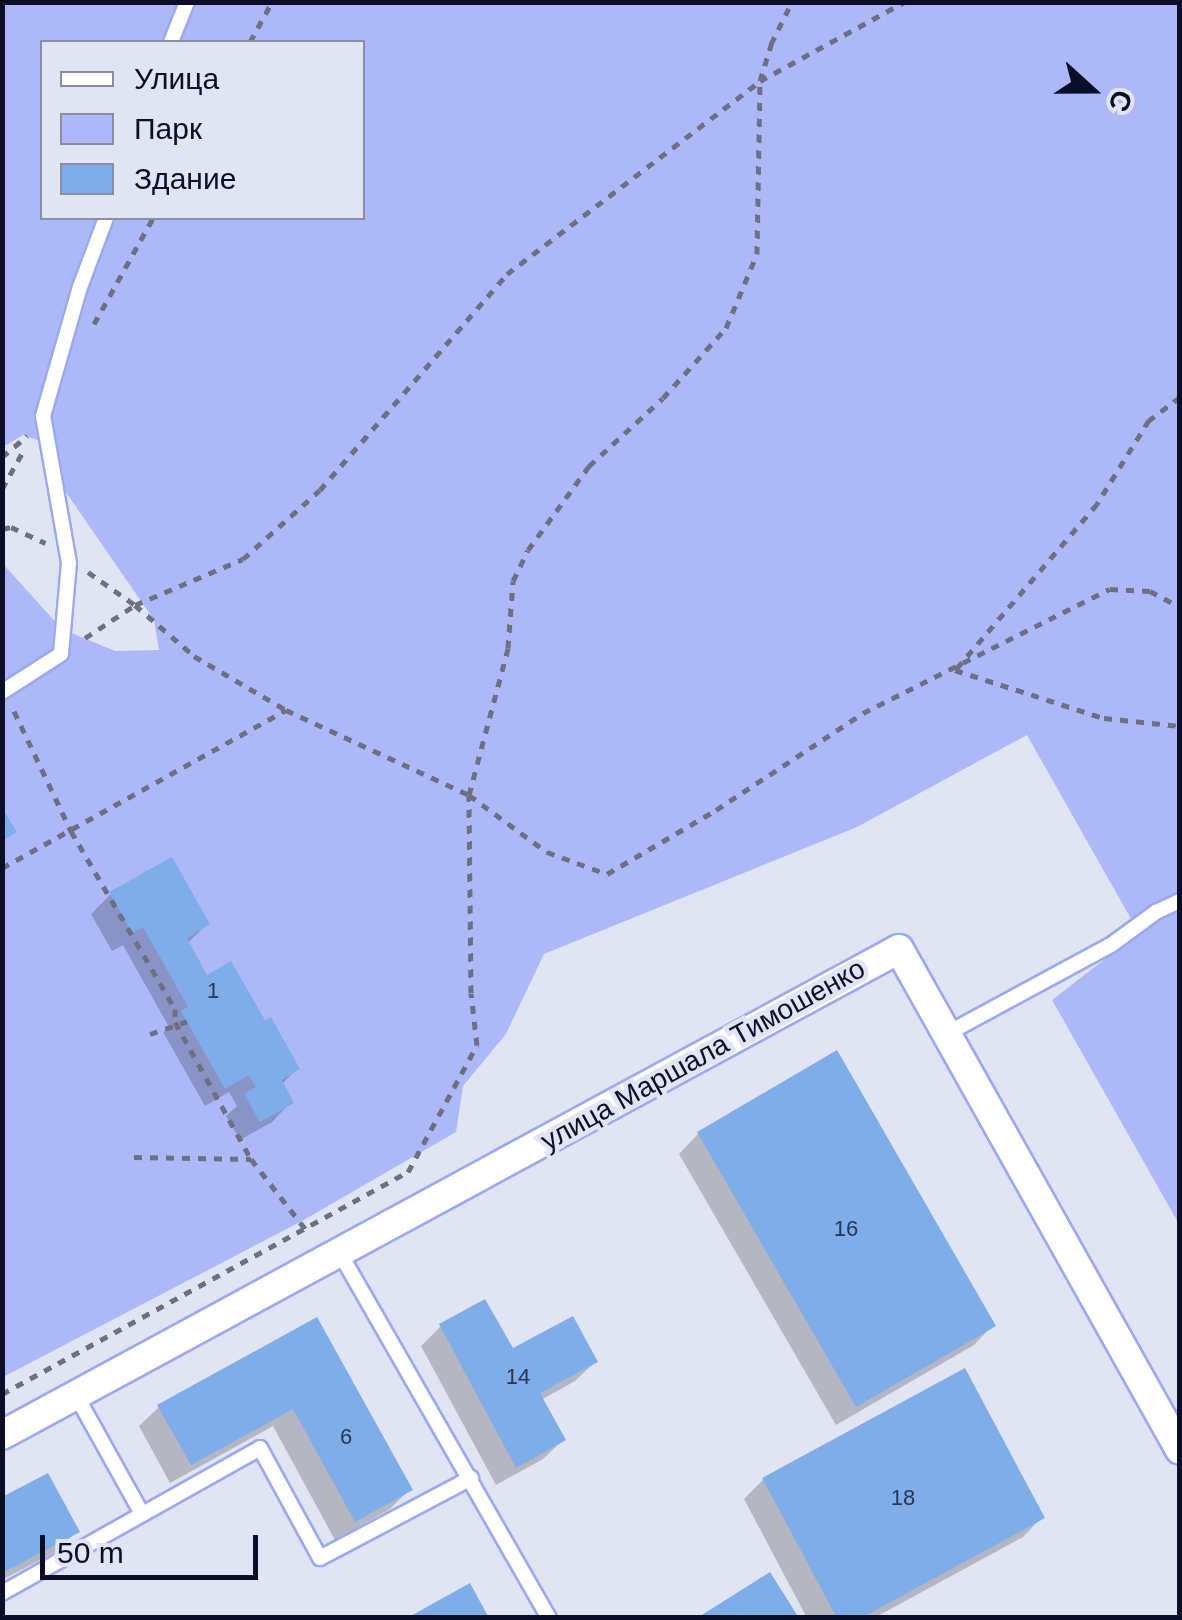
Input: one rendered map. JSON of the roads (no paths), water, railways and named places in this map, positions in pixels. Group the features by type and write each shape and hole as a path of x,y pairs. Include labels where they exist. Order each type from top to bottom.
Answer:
{"street":[{"name":"улица Маршала Тимошенко","path":"2,1435 899,949 1180,1450"}],"lane":[{"path":"172,40 187,2"},
{"path":"5,691 61,654 69,563 43,416 80,288 105,220"},
{"path":"948,1033 1111,945 1156,912 1180,901"},
{"path":"340,1255 549,1618"},
{"path":"78,1397 142,1514"},
{"path":"2,1592 260,1448 320,1558 470,1478"}]}
